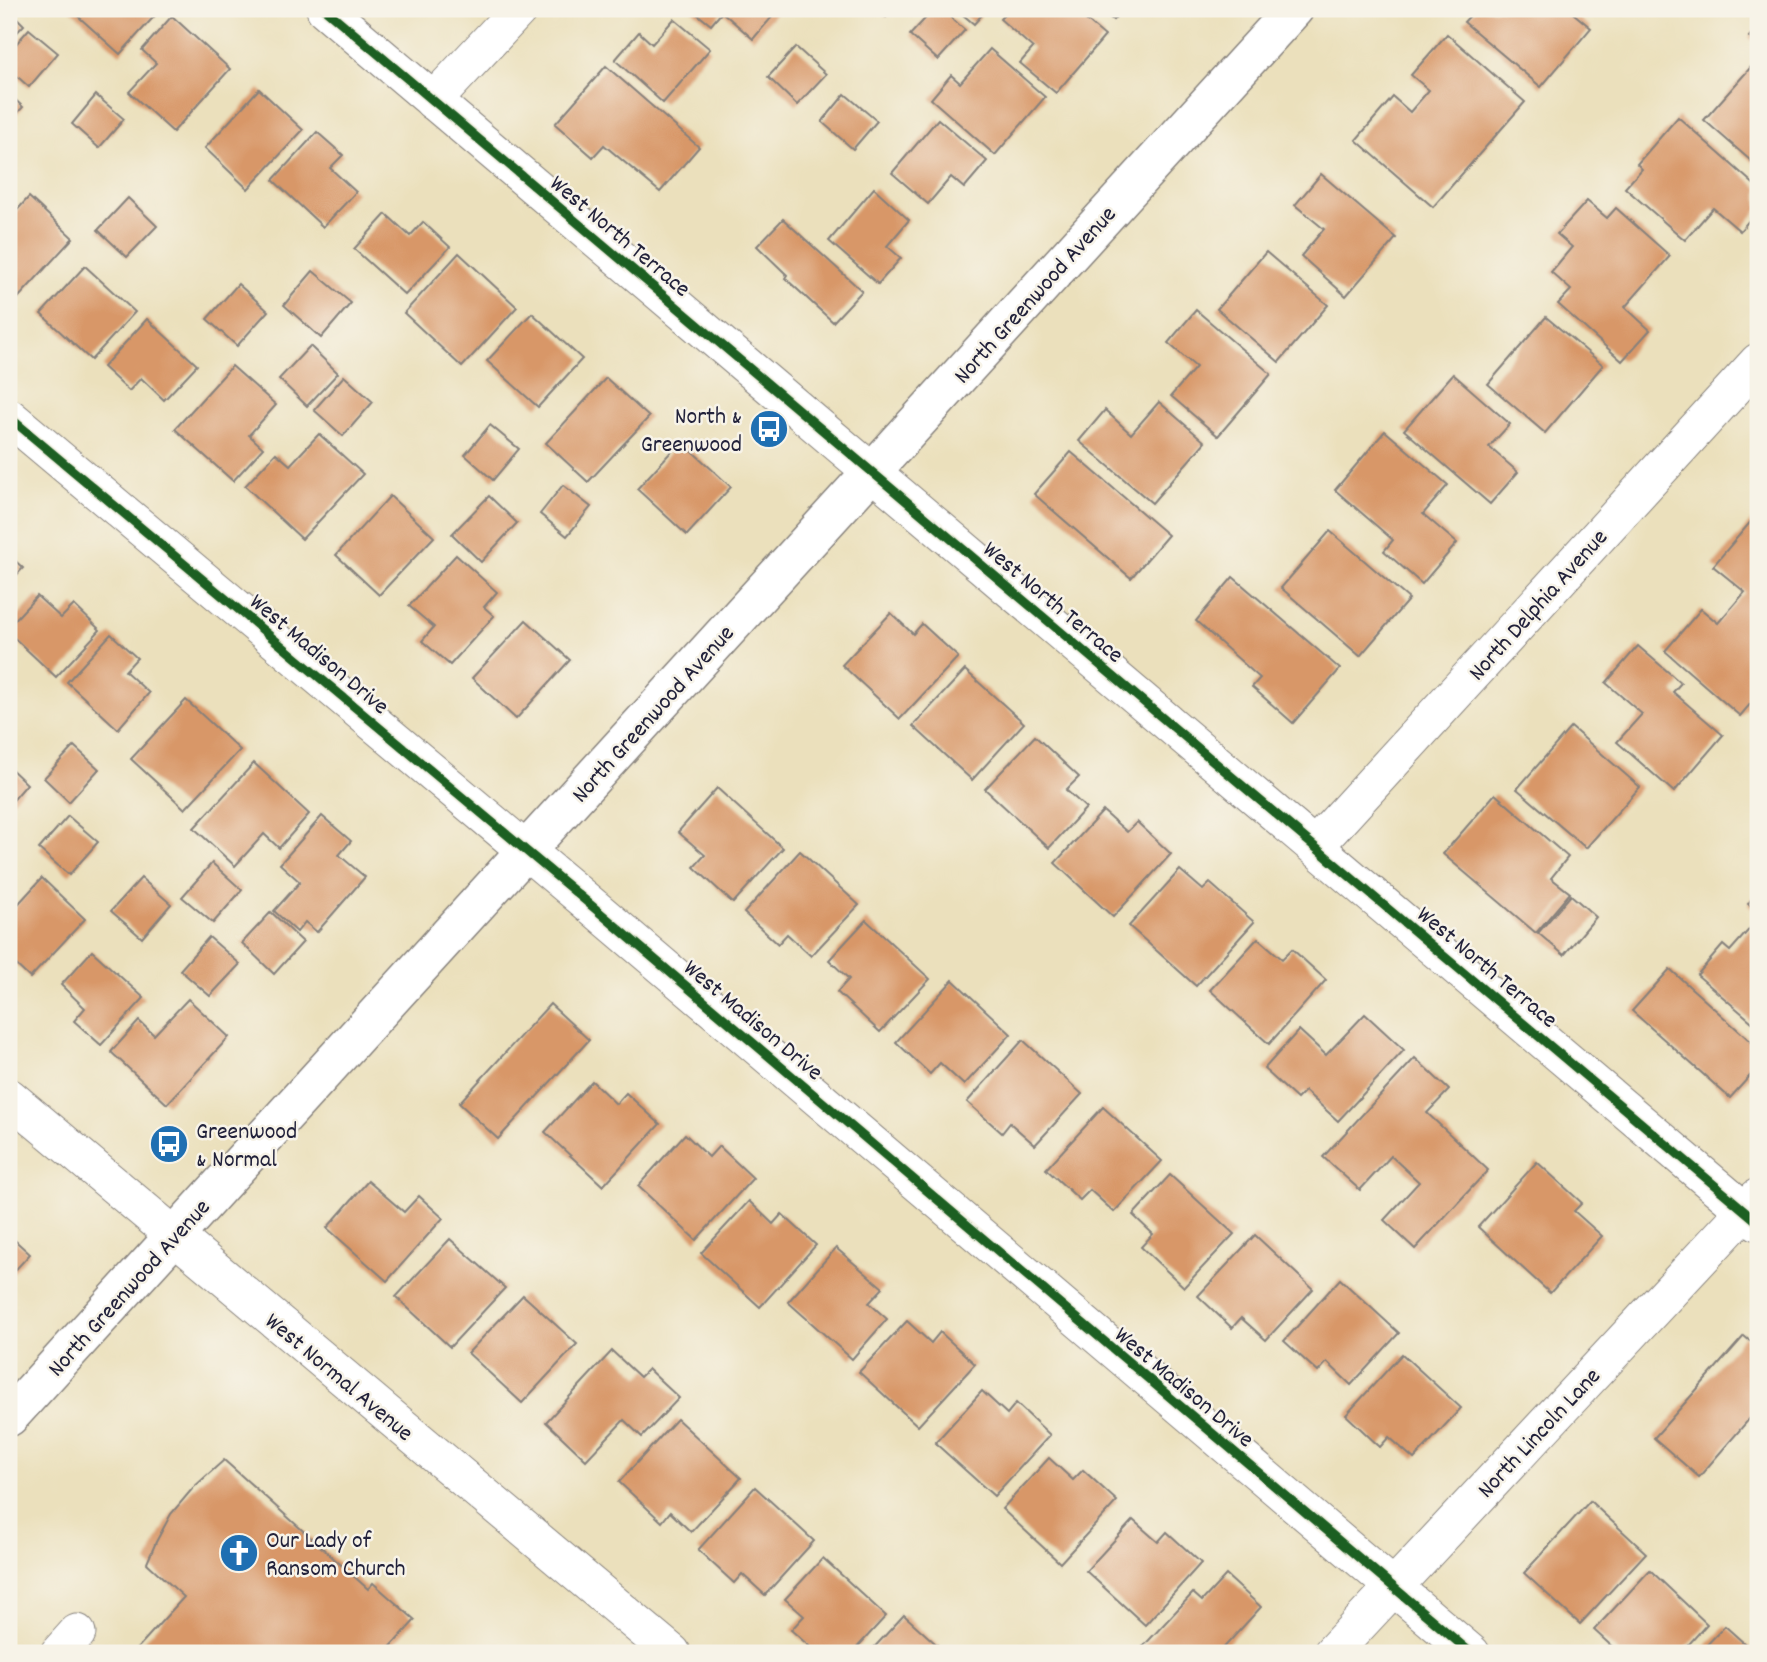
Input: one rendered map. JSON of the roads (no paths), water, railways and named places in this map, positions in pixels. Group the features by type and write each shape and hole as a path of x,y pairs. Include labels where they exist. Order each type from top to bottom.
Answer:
{"main road":[{"name":"North Greenwood Avenue","path":"9,1417 1294,9"}],"street":[{"name":"West North Terrace","path":"325,9 871,473 1754,1210"},
{"path":"433,101 519,9"},
{"name":"North Delphia Avenue","path":"1316,845 1758,362"},
{"name":"West Madison Drive","path":"9,417 526,851 1471,1653"},
{"name":"West Normal Avenue","path":"9,1097 671,1653"},
{"name":"North Lincoln Lane","path":"1332,1653 1754,1210"}],"place":[{"name":"North & Greenwood","path":"769,429"},
{"name":"Greenwood & Normal","path":"169,1144"},
{"name":"Our Lady of Ransom Church","path":"239,1553"}]}
